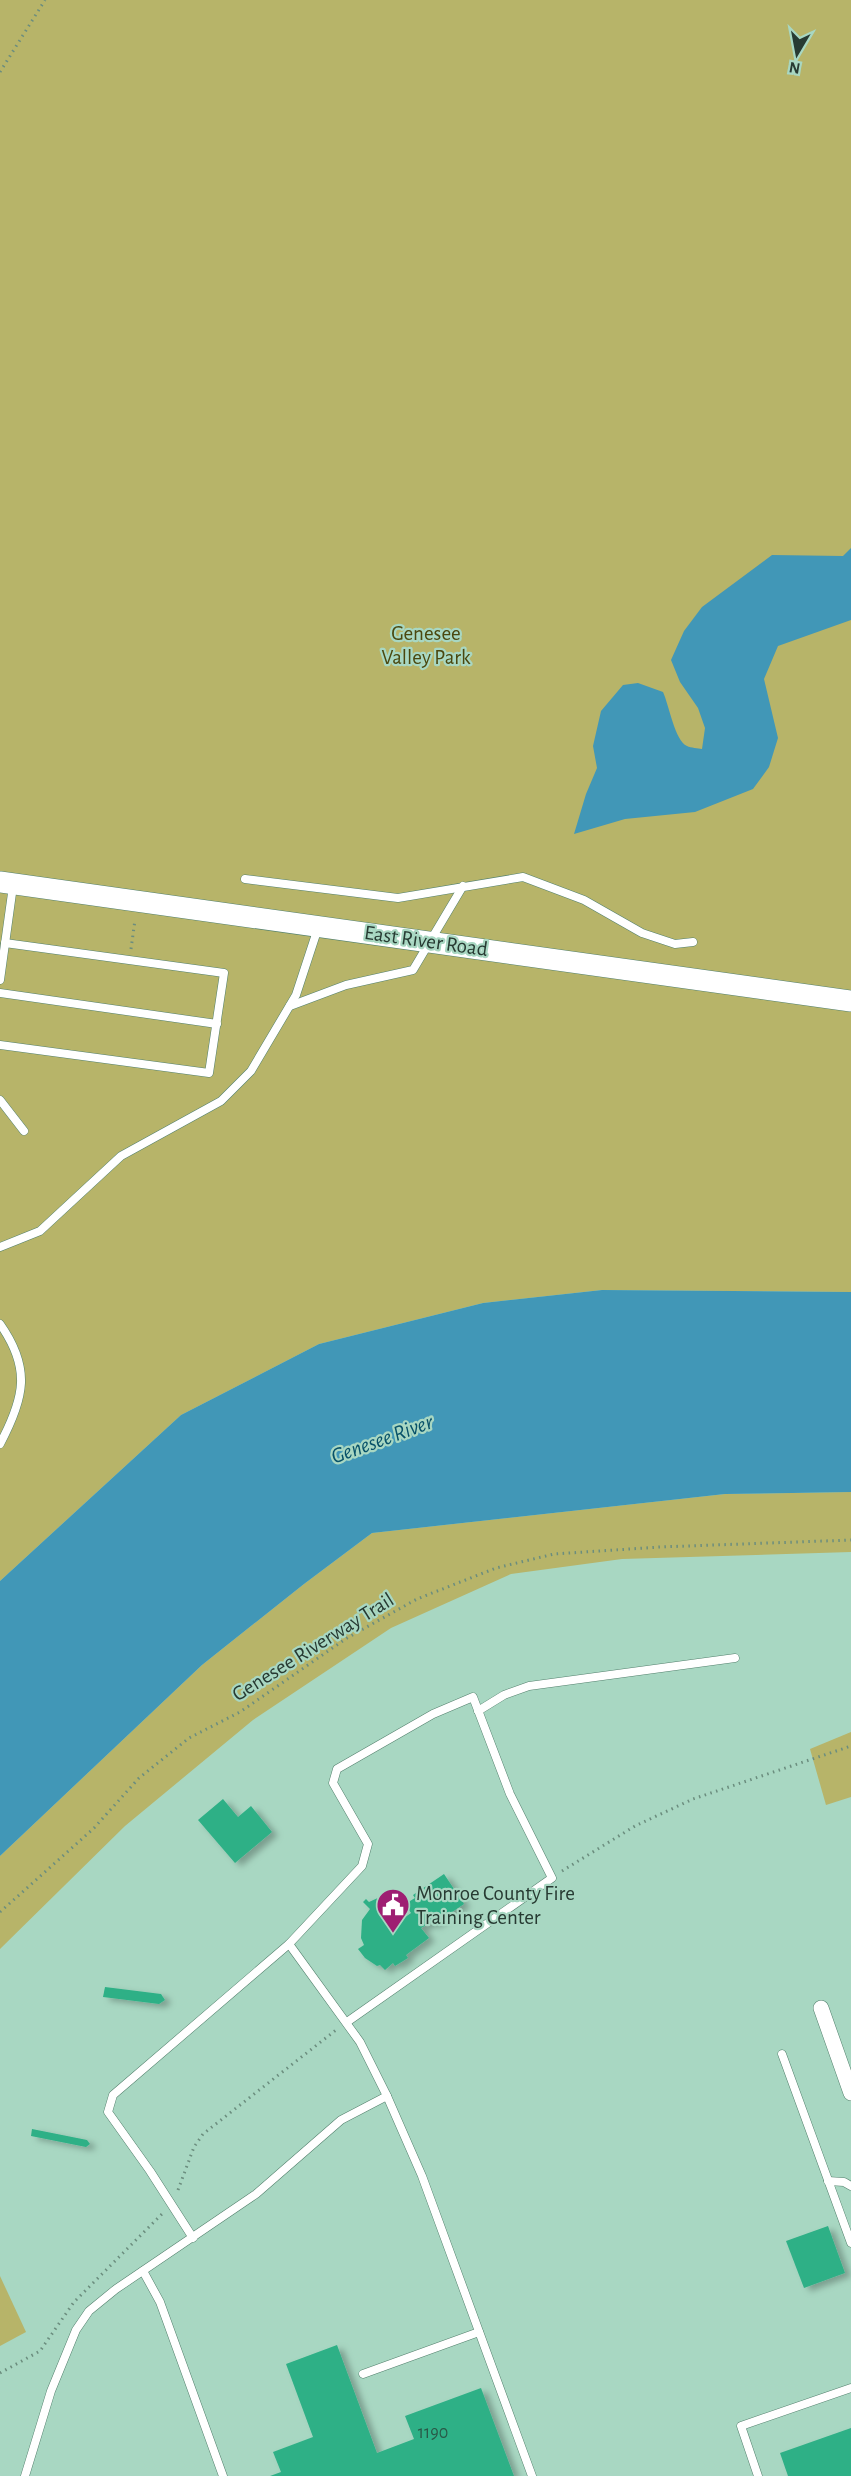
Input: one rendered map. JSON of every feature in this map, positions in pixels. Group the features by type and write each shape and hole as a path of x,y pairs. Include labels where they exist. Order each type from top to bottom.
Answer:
{"street":[{"name":"East River Road","path":"7,883 851,1001"},
{"path":"821,2008 851,2093"}],"lane":[{"path":"245,879 398,898 523,877 584,900 642,933 675,944 693,942"},
{"path":"0,980 5,943 7,883"},
{"path":"290,1006 346,985 413,970 463,886"},
{"path":"0,1247 27,1238 46,1227 122,1156 221,1101 251,1071 296,995 319,927"},
{"path":"0,1045 209,1073 224,973 5,943"},
{"path":"0,993 217,1024"},
{"path":"0,1100 24,1131"},
{"path":"0,1323 17,1350 22,1378 18,1403 0,1444"},
{"path":"478,1712 504,1695 529,1686 735,1658"},
{"path":"193,2238 150,2171 108,2112 113,2095 289,1944 362,1866 368,1844 333,1784 337,1769 433,1714 473,1697 510,1794 552,1878 347,2022"},
{"path":"289,1944 347,2022 367,2054 387,2096 422,2176 532,2476"},
{"path":"782,2054 851,2243"},
{"path":"26,2476 51,2391 76,2330 97,2303 271,2182 341,2120 387,2096"},
{"path":"828,2181 844,2182 851,2186"},
{"path":"143,2271 156,2292 223,2476"},
{"path":"363,2374 479,2332"},
{"path":"758,2476 741,2426 851,2388"}],"path":[{"path":"0,72 45,0"},
{"path":"133,935 136,913"},
{"name":"Genesee Riverway Trail","path":"0,1912 94,1828 139,1778 189,1738 240,1712 347,1638 417,1599 496,1568 554,1554 660,1547 851,1540"},
{"path":"552,1878 618,1836 673,1808 851,1746"}],"green space":[{"name":"Genesee Valley Park","path":"0,0 851,0 851,1292 602,1290 483,1303 319,1344 181,1415 0,1581"},
{"path":"851,1492 851,1552 622,1559 511,1574 391,1628 253,1720 125,1826 0,1949 0,1856 202,1665 372,1533 725,1494"},
{"path":"851,1732 851,1797 826,1805 810,1749"},
{"path":"0,2276 26,2332 0,2346"}],"water":[{"path":"851,548 851,620 778,646 764,679 778,738 769,767 753,789 695,812 625,819 574,834 586,794 597,768 593,746 601,711 623,685 638,683 663,692 683,743 689,747 702,749 705,728 698,708 680,682 671,660 684,631 702,607 772,555 843,556"},
{"name":"Genesee River","path":"602,1290 851,1292 851,1492 725,1494 372,1533 202,1665 0,1856 0,1581 181,1415 319,1344 483,1303"}],"building":[{"path":"223,1799 238,1817 251,1806 272,1832 235,1863 198,1820"},
{"name":"Monroe County Fire Training Center","path":"444,1874 464,1904 433,1925 431,1922 421,1928 429,1938 406,1955 408,1958 395,1966 393,1963 385,1970 365,1958 358,1949 364,1945 361,1938 362,1920 370,1909 363,1902 366,1899 369,1902 380,1897 388,1897 404,1918 411,1913 405,1904 415,1898 413,1895"},
{"path":"105,1987 161,1994 165,2000 159,2004 103,1997"},
{"path":"32,2129 87,2140 90,2144 86,2147 31,2136"},
{"path":"828,2226 845,2273 804,2288 786,2241"},
{"path":"337,2345 377,2453 414,2439 405,2416 481,2388 514,2476 270,2476 281,2472 273,2452 313,2437 286,2364"},
{"path":"851,2428 851,2476 788,2476 780,2453"}],"place":[{"name":"Monroe County Fire Training Center","path":"393,1934"}]}
